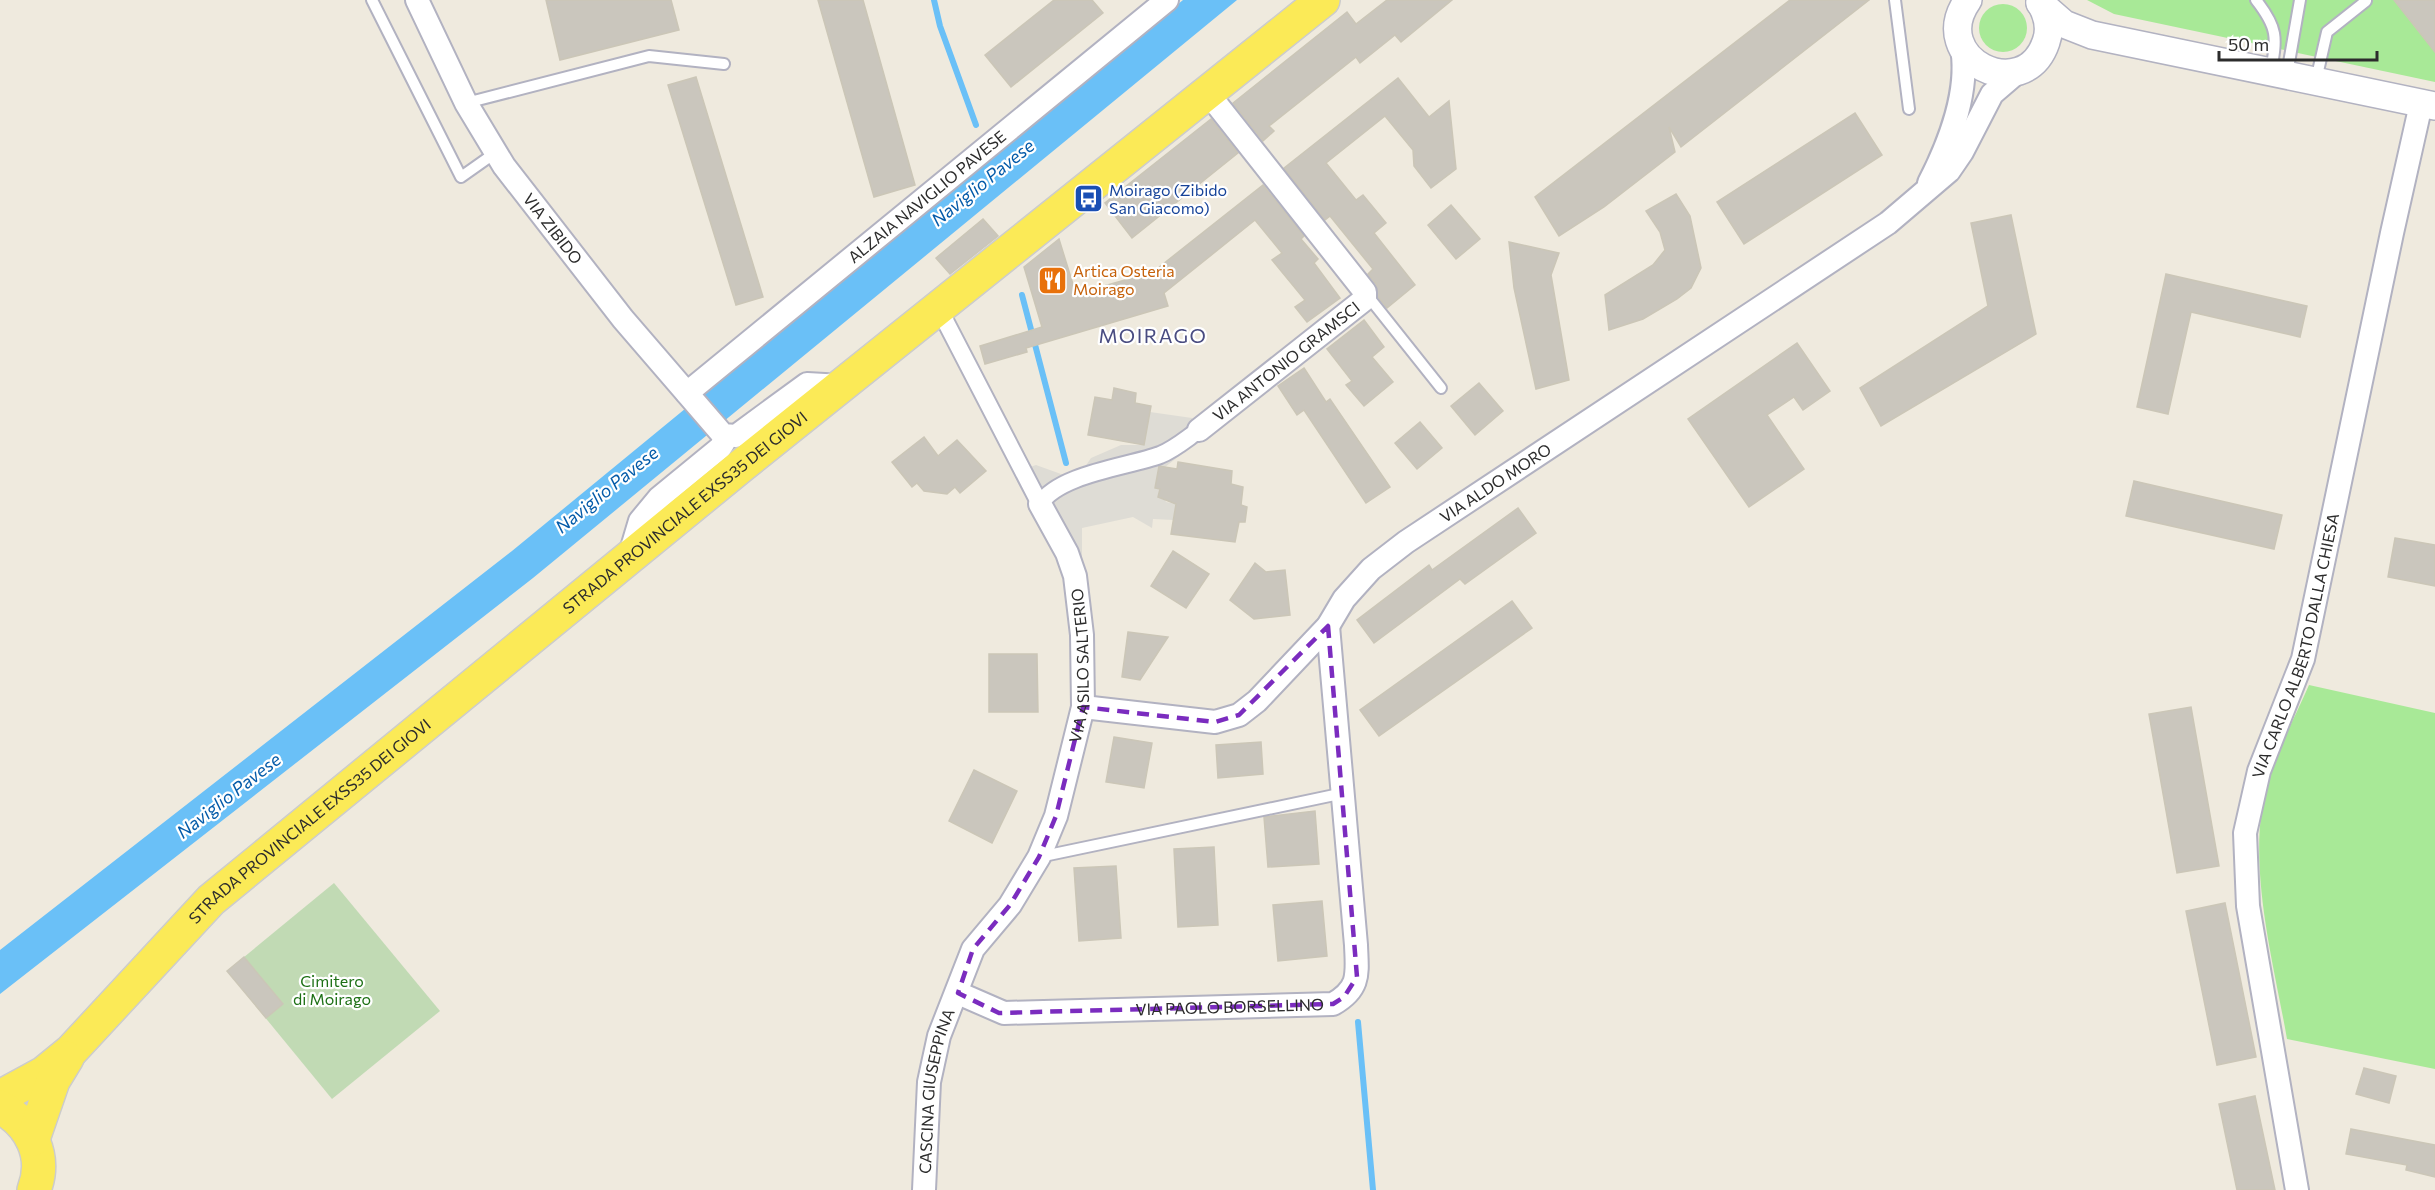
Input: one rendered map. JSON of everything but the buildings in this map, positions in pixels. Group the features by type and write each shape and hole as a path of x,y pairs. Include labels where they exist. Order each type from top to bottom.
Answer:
{"main road":[{"name":"STRADA PROVINCIALE EXSS35 DEI GIOVI","path":"0,1097 44,1073 71,1051 211,900 938,307 1323,0"},
{"name":"STRADA PROVINCIALE EXSS35 DEI GIOVI","path":"33,1139 53,1081 71,1051"},
{"path":"0,1107 24,1125 33,1139 38,1155 35,1189"}],"street":[{"name":"VIA ZIBIDO","path":"417,0 466,103 495,153 623,319 723,435"},
{"name":"ALZAIA NAVIGLIO PAVESE","path":"687,393 1167,0"},
{"path":"2039,2 2064,24 2108,38 2428,105"},
{"path":"2028,65 2044,47 2048,32 2046,14 2039,2"},
{"path":"1963,5 1958,29 1961,43 1969,57 1984,69 2005,73 2028,65 2067,46 2108,38"},
{"name":"VIA ALDO MORO","path":"1916,201 1937,167 1950,130 1963,72 1961,43"},
{"name":"VIA ALDO MORO","path":"1083,706 1215,723 1239,715 1257,701 1328,626 1344,599 1371,569 1406,542 1823,268 1916,201 1956,162 1992,93 2028,65"},
{"name":"VIA ANTONIO GRAMSCI","path":"1040,504 1046,495 1084,476 1157,456 1178,446 1360,305 1365,298 1365,292 1207,92"},
{"name":"VIA CARLO ALBERTO DALLA CHIESA","path":"2297,1190 2248,906 2245,833 2259,771 2303,659 2391,233 2428,105"},
{"name":"VIA ASILO SALTERIO","path":"938,307 1067,553 1075,576 1082,635 1083,706 1056,816 1039,857 1010,905 973,949 958,993"},
{"path":"629,558 639,521 659,498 720,448 724,442 723,435 736,436 807,384 842,386"},
{"name":"VIA PAOLO BORSELLINO","path":"958,993 999,1013 1333,1004 1344,997 1353,987 1357,977 1344,793 1328,626"},
{"name":"CASCINA GIUSEPPINA","path":"924,1190 928,1082 939,1036 958,993"}],"lane":[{"path":"372,0 461,177 495,153"},
{"path":"1895,0 1909,109"},
{"path":"2256,0 2272,21 2279,72"},
{"path":"2279,72 2300,0"},
{"path":"2316,81 2327,32 2366,1"},
{"path":"466,103 649,56 724,64"},
{"path":"1365,292 1441,388"},
{"path":"1039,857 1344,793"}],"highlighted area":[{"path":"1328,626 1357,977 1344,997 1333,1004 999,1013 958,993 973,949 1010,905 1039,857 1056,816 1083,707 1215,722 1239,715"}],"green space":[{"path":"2087,0 2435,0 2435,82 2114,14"},
{"path":"1998,4 2008,4 2020,11 2027,23 2027,33 2020,45 2008,52 1998,52 1983,41 1979,33 1979,23 1990,8"},
{"path":"2309,685 2435,713 2435,1069 2287,1039 2263,908 2259,841 2262,808 2269,777"},
{"name":"Cimitero di Moirago","path":"334,883 440,1011 332,1099 227,971"}],"shaded area":[{"path":"1150,412 1192,418 1205,436 1165,467 1164,471 1158,471 1155,488 1160,489 1166,502 1176,504 1173,520 1153,519 1152,528 1133,517 1082,528 1082,557 1030,467 1036,465 1061,474 1081,473 1091,458 1121,445 1144,445"}],"water":[{"name":"Naviglio Pavese","path":"1183,0 1237,0 533,578 0,994 0,950 512,551"}],"waterway":[{"path":"934,0 940,26 976,125"},
{"path":"1022,295 1066,463"},
{"path":"1358,1022 1373,1190"}],"place":[{"name":"Moirago (Zibido San Giacomo)","path":"1088,199"},
{"name":"Artica Osteria Moirago","path":"1052,280"}],"district":[{"name":"MOIRAGO","path":"1153,336"}]}
